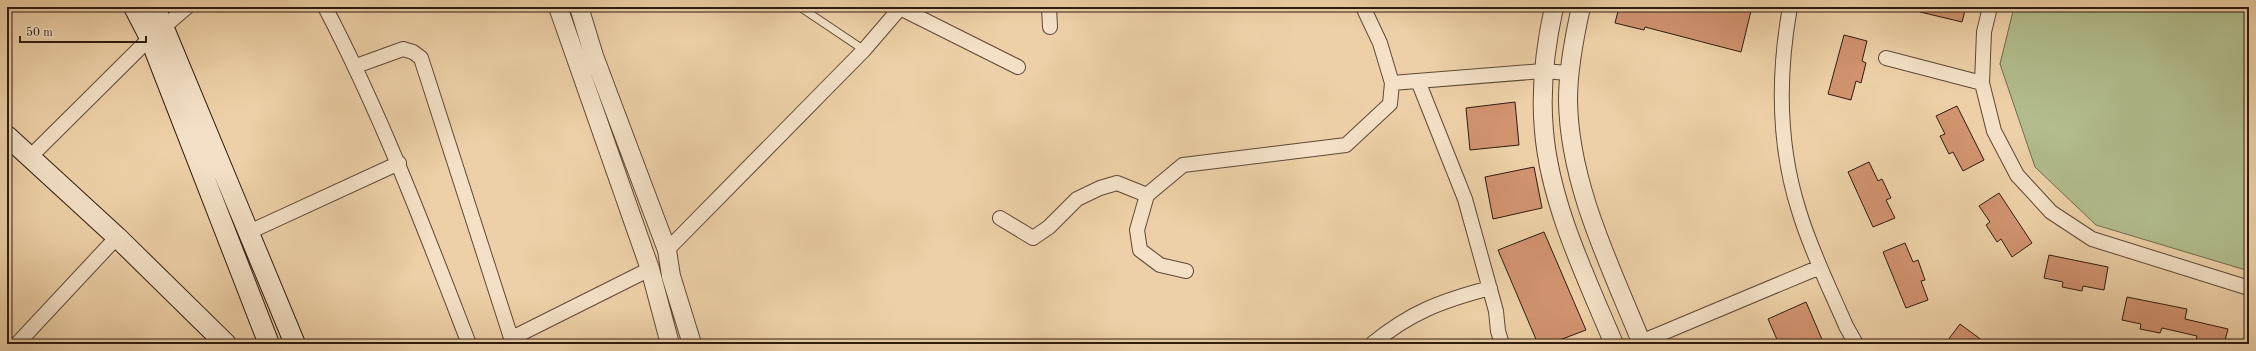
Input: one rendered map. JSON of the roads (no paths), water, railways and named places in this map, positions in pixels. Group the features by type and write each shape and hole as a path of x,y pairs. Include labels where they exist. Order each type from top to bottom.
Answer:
{"main road":[{"path":"134,7 158,32 249,232 295,344"},
{"path":"155,7 158,32 269,344"},
{"path":"7,136 117,237 226,344"}],"street":[{"path":"30,157 158,32 187,7"},
{"path":"325,7 356,66 399,163 469,344"},
{"path":"558,7 650,270 670,344"},
{"path":"579,7 594,56 667,250 671,276 692,344"},
{"path":"667,250 864,50 901,7 1018,67"},
{"path":"1049,7 1050,27"},
{"path":"1186,272 1160,265 1140,250 1137,230 1147,195 1183,164 1346,145 1390,104 1392,83 1380,43 1363,7"},
{"path":"1554,7 1543,71 1544,131 1555,191 1612,341 1627,334 1641,343"},
{"path":"1581,7 1570,73 1570,129 1580,184 1641,343"},
{"path":"1790,7 1785,34 1781,93 1786,153 1799,211 1820,267 1846,326 1856,344"},
{"path":"1990,7 1984,32 1982,83 1997,138 2017,175 2051,212 2092,239 2249,288"},
{"path":"356,66 403,49 413,52 421,58 513,341 650,270"},
{"path":"1886,58 1982,83"},
{"path":"1392,83 1543,71 1570,73"},
{"path":"1418,81 1465,200 1490,288 1502,344"},
{"path":"249,232 399,163"},
{"path":"1000,218 1033,238 1049,227 1077,199 1100,188 1117,183 1147,195"},
{"path":"17,344 117,237"},
{"path":"1641,343 1820,267"},
{"path":"1372,344 1416,312 1453,298 1490,288"}],"lane":[{"path":"800,7 864,50"}]}
